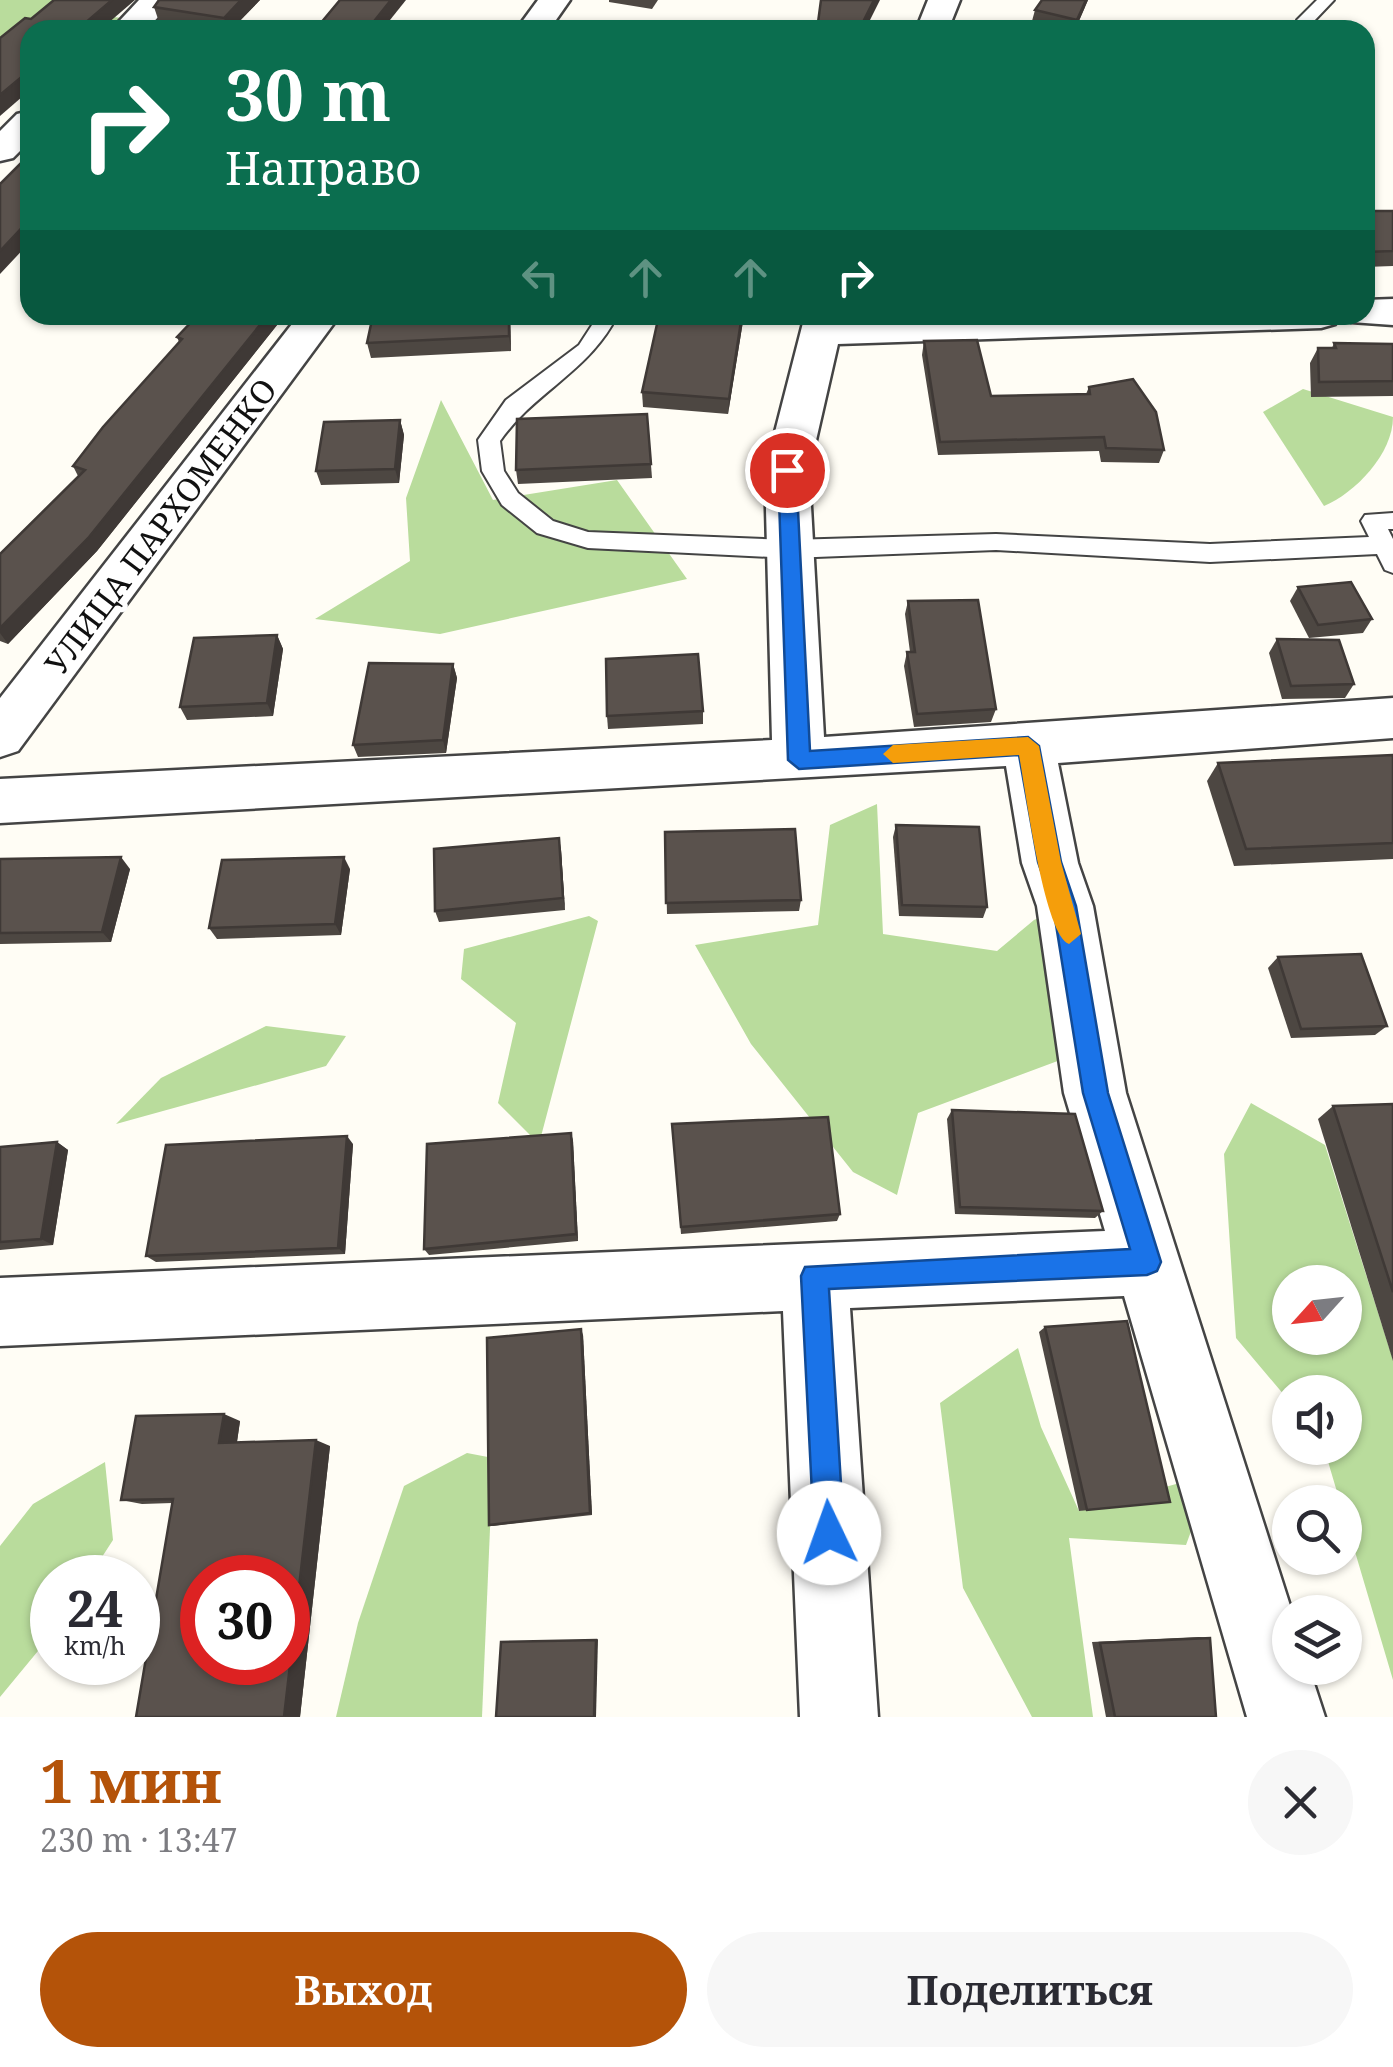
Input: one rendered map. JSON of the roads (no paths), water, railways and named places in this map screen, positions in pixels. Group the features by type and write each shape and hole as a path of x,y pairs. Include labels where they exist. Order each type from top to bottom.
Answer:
{"street":[{"path":"137,20 158,0"},
{"path":"0,150 20,131"},
{"name":"УЛИЦА ПАРХОМЕНКО","path":"0,736 312,325"},
{"path":"799,760 787,470 822,325"},
{"path":"0,801 799,760 1393,718"},
{"path":"1028,746 1050,862 1065,906 1096,1093 1286,1717"},
{"path":"0,1312 1147,1262"},
{"path":"815,1276 840,1717"}],"lane":[{"path":"1306,20 1326,0"},
{"path":"602,325 587,350 514,405 490,440 493,471 510,499 545,527 588,540 790,549 996,542 1210,553 1388,555 1373,522 1393,521"}]}
